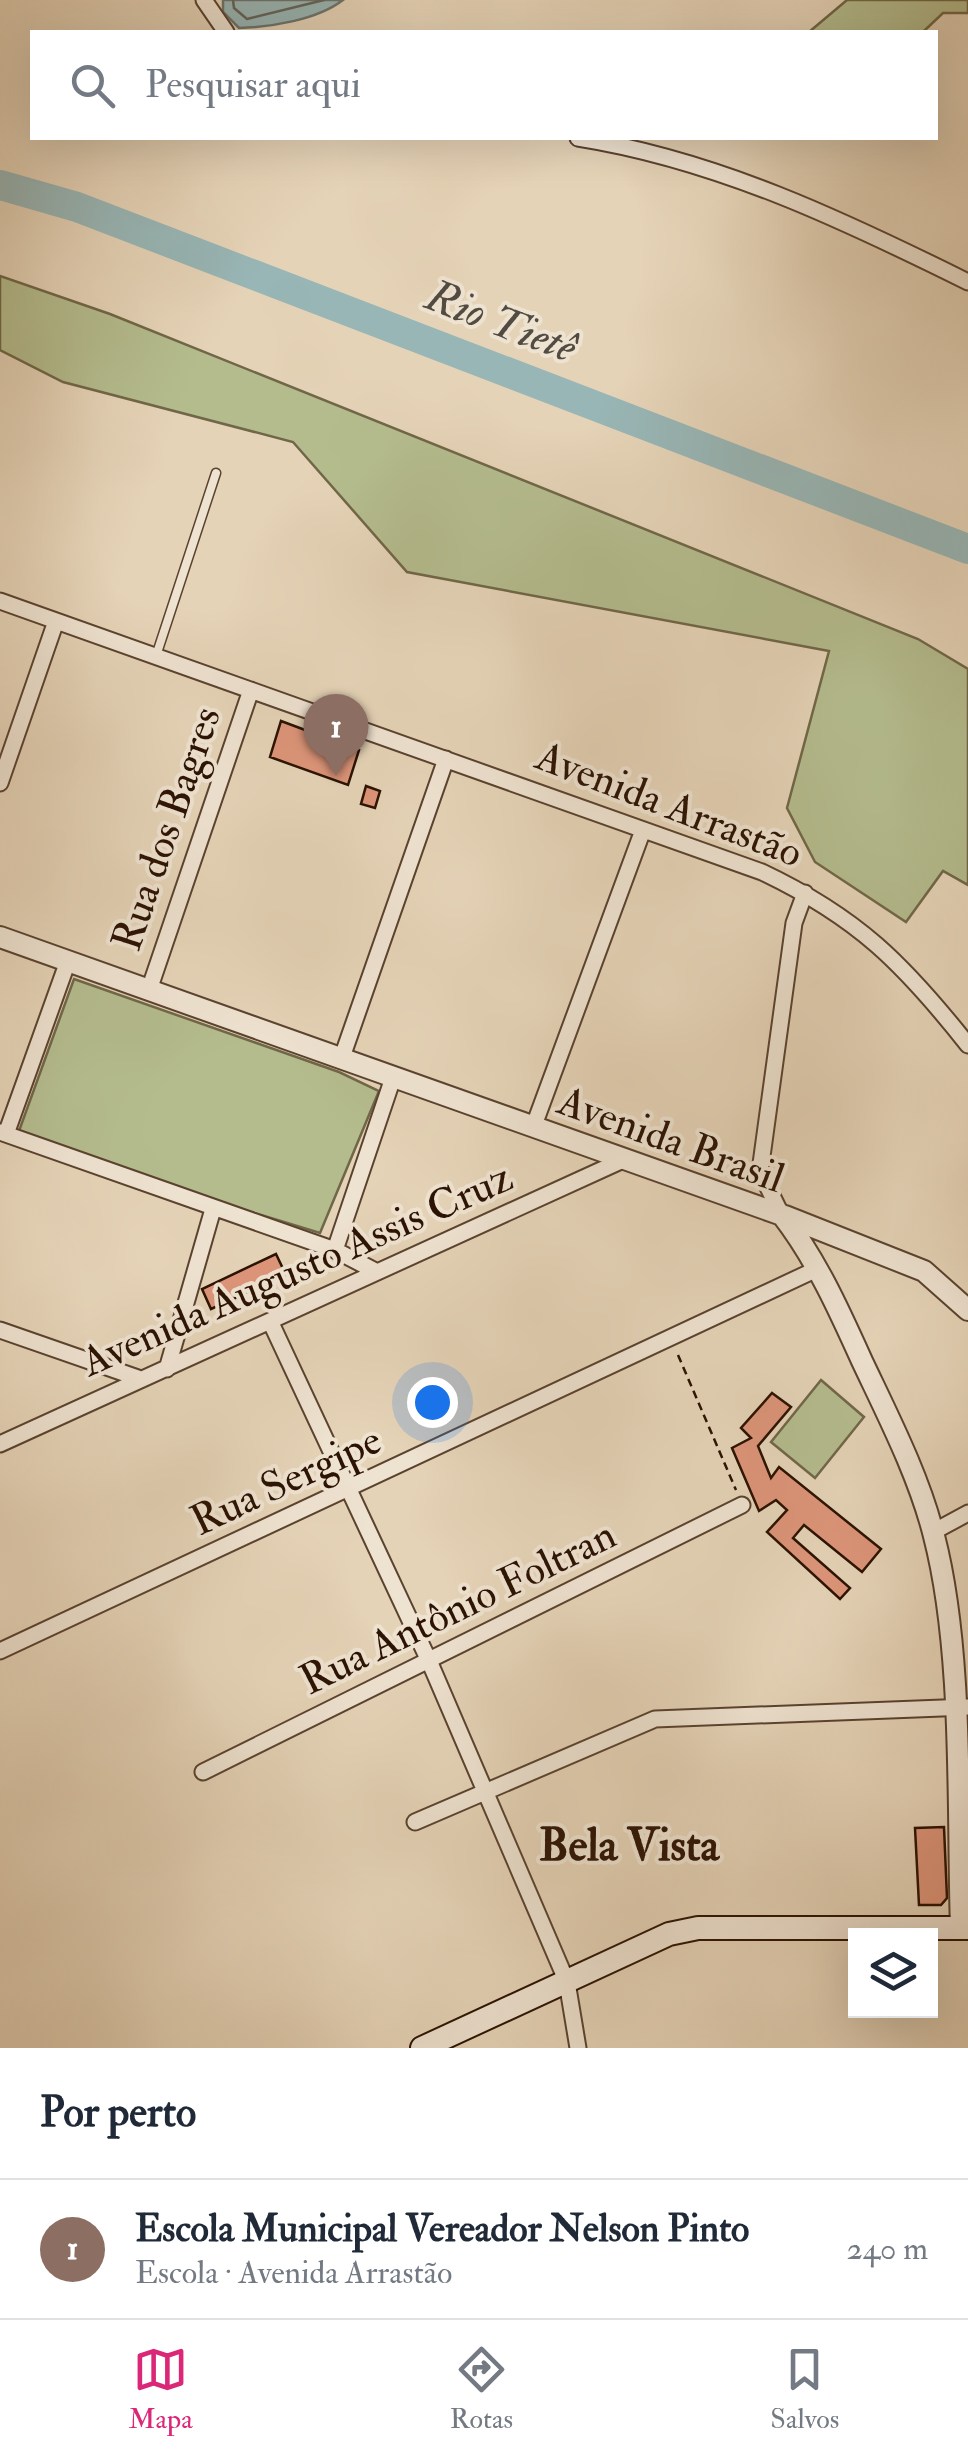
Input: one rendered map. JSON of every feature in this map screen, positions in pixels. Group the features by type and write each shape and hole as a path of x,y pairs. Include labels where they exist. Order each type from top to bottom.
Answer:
{"main road":[{"path":"422,2048 567,1982 638,1944 698,1928 964,1929"}],"street":[{"path":"204,0 209,14 224,30"},
{"path":"587,140 726,172 876,236 968,282"},
{"name":"Avenida Arrastão","path":"0,601 643,830 805,892 794,923 760,1171 769,1197 782,1215"},
{"path":"0,783 56,621"},
{"name":"Rua dos Bagres","path":"148,990 251,690"},
{"path":"341,1060 446,760"},
{"path":"533,1128 643,830"},
{"path":"805,892 879,944 918,982 968,1045"},
{"name":"Avenida Brasil","path":"0,937 782,1215 817,1269 879,1396 933,1532 961,1707 964,1929"},
{"path":"68,962 3,1133 335,1250 377,1272"},
{"path":"335,1250 394,1078"},
{"name":"Avenida Augusto Assis Cruz","path":"0,1444 623,1160"},
{"path":"167,1369 213,1208"},
{"path":"782,1215 924,1272 968,1310"},
{"name":"Rua Sergipe","path":"0,1651 817,1269"},
{"path":"271,1323 430,1663 567,1982 578,2048"},
{"path":"0,1330 138,1378"},
{"name":"Rua Antônio Foltran","path":"203,1772 430,1663 742,1505"},
{"path":"933,1532 968,1513"},
{"path":"415,1822 655,1719 961,1707"}],"lane":[{"path":"156,656 216,473"}],"path":[{"path":"671,1340 742,1505"}],"green space":[{"path":"847,0 968,0 968,13 943,13 925,30 811,30"},
{"path":"0,276 110,314 918,639 968,669 968,885 943,871 906,922 815,862 787,808 829,651 407,572 293,442 63,382 0,350"},
{"path":"74,979 339,1072 379,1091 320,1233 215,1201 19,1131"},
{"path":"821,1380 864,1417 815,1478 771,1442"}],"water":[{"path":"223,0 343,0 320,13 293,21 239,28 223,12"}],"building":[{"path":"281,721 359,750 348,785 270,757"},
{"path":"366,786 380,791 375,808 361,804"},
{"path":"276,1254 286,1275 211,1309 202,1289"},
{"path":"772,1393 791,1407 758,1446 771,1478 779,1467 881,1549 862,1572 804,1525 793,1538 850,1588 840,1599 767,1532 787,1510 776,1500 759,1511 732,1448 751,1438 741,1428"},
{"path":"944,1827 947,1898 941,1905 919,1905 915,1828"}],"waterway":[{"name":"Rio Tietê","path":"0,185 77,207 968,549"}],"place":[{"name":"Escola Municipal Vereador Nelson Pinto","path":"336,776"}],"district":[{"name":"Bela Vista","path":"629,1846"}]}
